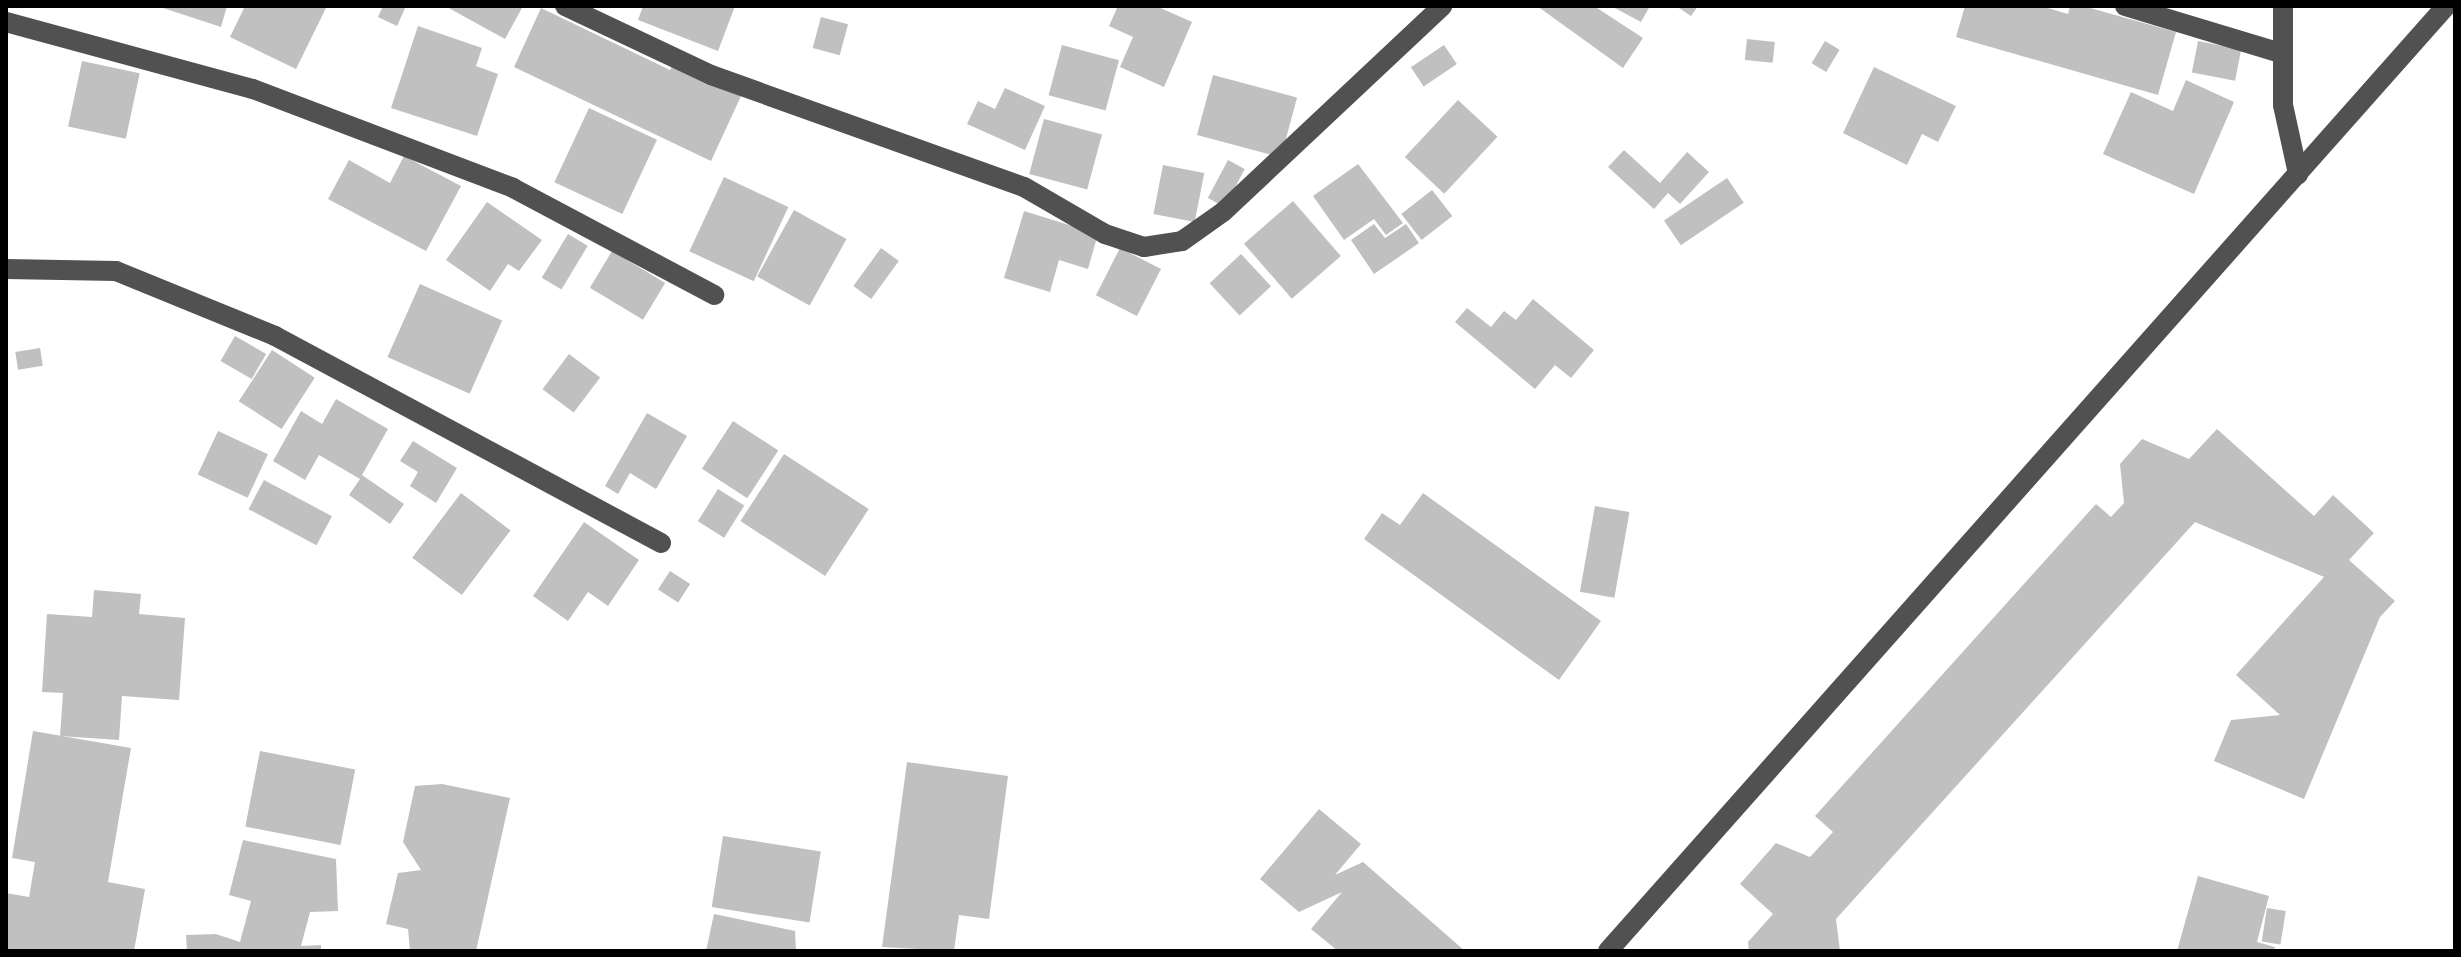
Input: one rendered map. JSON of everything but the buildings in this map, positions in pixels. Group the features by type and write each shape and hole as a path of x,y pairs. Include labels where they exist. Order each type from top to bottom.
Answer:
{"street":[{"path":"565,6 711,75 1024,187 1105,234 1144,247 1182,241 1223,212 1442,6"},
{"path":"2125,6 2281,53"},
{"path":"2283,6 2283,105 2298,174"},
{"path":"1608,951 2446,6"},
{"path":"6,22 253,89 498,182 714,295"},
{"path":"6,269 116,271 275,336 661,543"}]}
